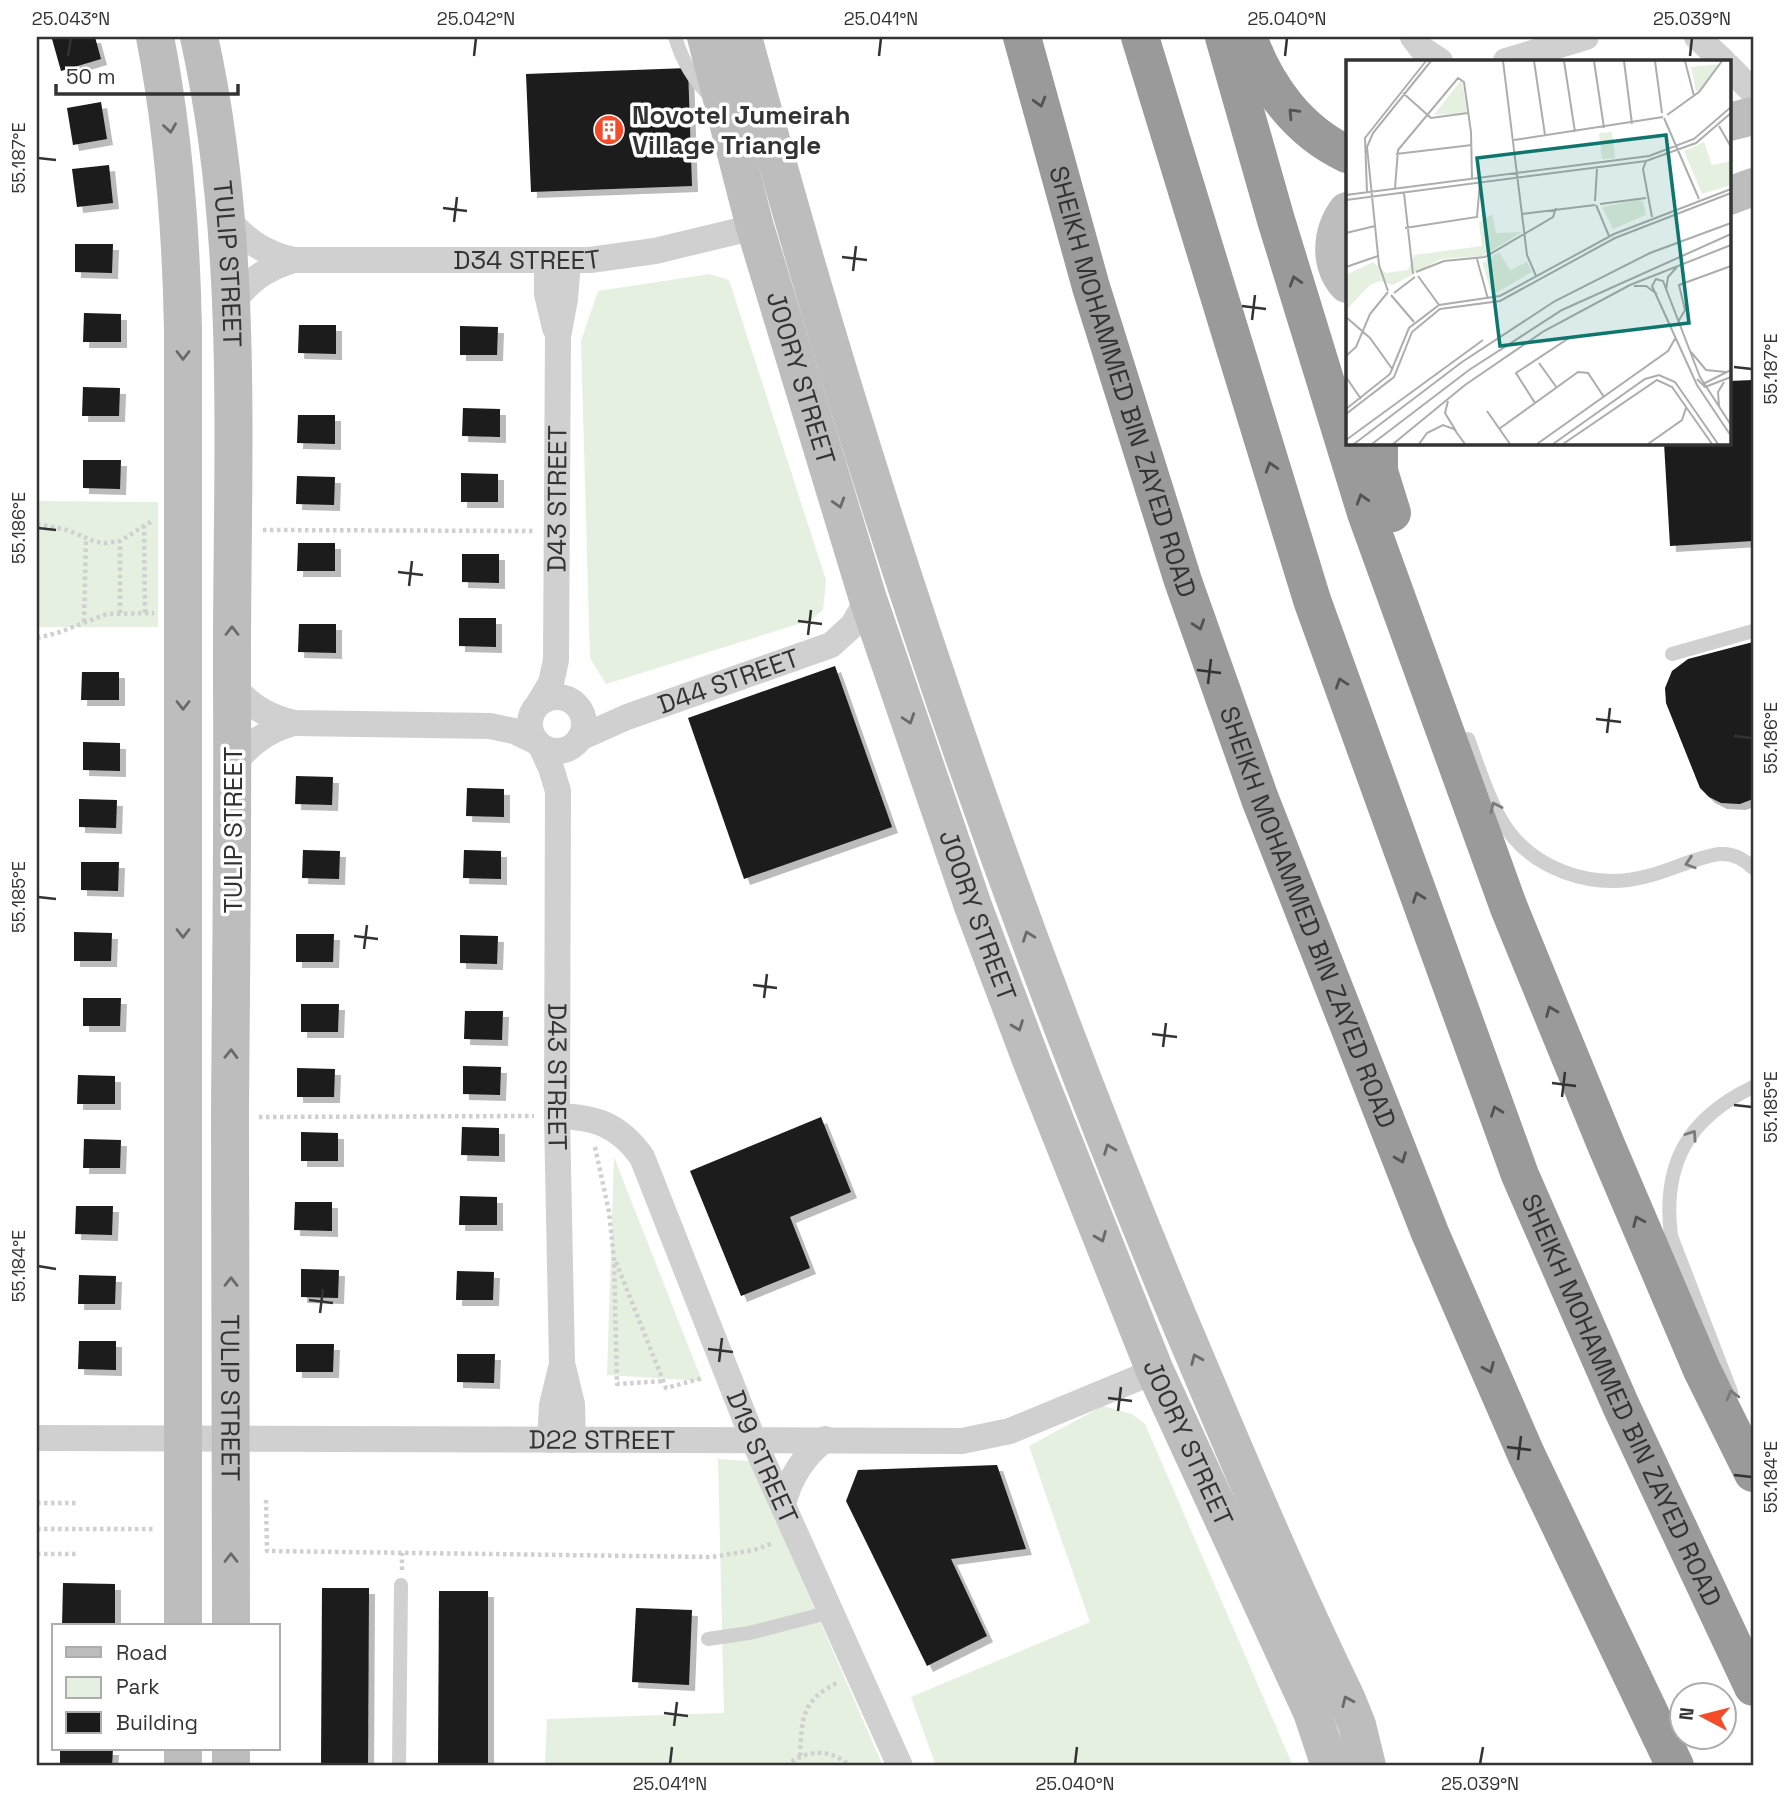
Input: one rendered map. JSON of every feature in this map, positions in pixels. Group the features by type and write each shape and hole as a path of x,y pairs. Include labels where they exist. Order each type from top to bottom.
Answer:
{"highway":[{"name":"SHEIKH MOHAMMED BIN ZAYED ROAD","path":"1022,37 1091,287 1179,569 1260,799 1430,1233 1526,1454 1668,1758"},
{"name":"SHEIKH MOHAMMED BIN ZAYED ROAD","path":"1140,37 1312,600 1515,1162 1621,1406 1753,1686"},
{"path":"1224,37 1276,219 1366,513 1407,624 1440,696 1509,908 1606,1147 1702,1370 1750,1467"},
{"path":"1248,37 1259,65 1292,113 1312,132 1346,153"},
{"path":"1379,444 1379,471 1409,576 1411,593 1407,624"}],"street":[{"name":"TULIP STREET","path":"155,37 171,134 180,232 184,517 183,1624"},
{"name":"TULIP STREET","path":"199,37 209,84 226,217 231,305 234,764 230,1118 231,1624"},
{"name":"JOORY STREET","path":"706,37 755,227 868,598 973,906 1154,1371 1312,1712 1330,1766"},
{"name":"JOORY STREET","path":"743,37 828,334 910,597 1039,969 1120,1176 1241,1467 1357,1725 1367,1766"},
{"path":"1413,37 1422,49 1438,60"},
{"path":"1509,60 1586,37"},
{"path":"1698,37 1722,60"},
{"path":"1730,68 1753,92"},
{"path":"1730,122 1753,117"},
{"path":"1730,196 1753,187"},
{"path":"1346,213 1336,233 1334,249 1336,265 1346,282"},
{"name":"D34 STREET","path":"226,217 256,246 268,253 294,260 557,261 612,258 655,251 755,227"},
{"path":"755,227 765,232 780,248 805,318 819,331 828,334"},
{"name":"D34 STREET","path":"231,305 251,280 264,271 294,260"},
{"name":"D43 STREET","path":"537,706 551,683 556,660 558,337 547,294 557,261"},
{"name":"D44 STREET","path":"831,645 853,625 868,598"},
{"name":"D44 STREET","path":"577,740 627,717 831,645 859,645 886,651"},
{"name":"D43 STREET","path":"556,660 575,705"},
{"path":"232,685 248,702 266,714 294,723"},
{"path":"234,764 243,752 260,738 294,723 490,726 514,731 539,744 559,750 577,740 583,726 575,705 566,698 552,697 490,726"},
{"name":"D44 STREET","path":"575,705 602,715 627,717"},
{"path":"537,706 530,726 539,744"},
{"name":"D43 STREET","path":"558,791 577,740"},
{"name":"D43 STREET","path":"539,744 551,768 558,791 557,1116 562,1363 572,1404 562,1440"},
{"name":"D19 STREET","path":"557,1116 590,1118 620,1132 642,1157 753,1439 901,1766"},
{"path":"1154,1371 1165,1375 1181,1388 1216,1455 1223,1461 1241,1467"},
{"name":"D22 STREET","path":"37,1438 954,1441 994,1436 1154,1371"},
{"path":"783,1504 790,1479 797,1467 825,1439"}],"lane":[{"path":"676,37 696,81 724,109"},
{"path":"1672,654 1753,631"},
{"path":"1464,729 1501,819 1533,855 1554,868 1576,877 1625,881 1721,854 1743,859 1753,868"},
{"path":"1750,1467 1730,1388 1671,1236 1668,1212 1670,1187 1688,1140 1702,1121 1721,1104 1753,1087"},
{"path":"399,1766 401,1585"},
{"path":"708,1639 780,1626 831,1612"}],"path":[{"path":"37,524 67,530 106,543 120,541 144,525 162,519 184,517"},
{"path":"144,525 145,613"},
{"path":"232,530 556,531"},
{"path":"84,622 86,538"},
{"path":"120,541 120,613"},
{"path":"37,638 107,614 183,613"},
{"path":"230,1118 557,1116"},
{"path":"590,1118 609,1212 614,1259 617,1384 664,1381"},
{"path":"614,1259 666,1388 703,1378 701,1370 723,1362"},
{"path":"266,1500 267,1551 712,1557 754,1550 796,1533"},
{"path":"37,1503 77,1503"},
{"path":"37,1529 156,1530 157,1519"},
{"path":"37,1554 77,1555"},
{"path":"800,1756 802,1723 808,1704 827,1688 858,1673"},
{"path":"787,1766 800,1756 810,1753 831,1754 850,1766"}],"green space":[{"path":"710,274 729,280 826,580 823,610 811,620 606,684 590,658 581,341 598,291"},
{"path":"37,501 158,502 158,627 37,627"},
{"path":"614,1157 702,1381 607,1375"},
{"path":"1103,1406 1132,1414 1145,1424 1293,1766 936,1766 911,1697 1090,1622 1029,1446"},
{"path":"718,1459 750,1461 883,1766 545,1766 547,1719 724,1713"}],"building":[{"path":"95,37 101,59 61,71 52,39"},
{"name":"Novotel Jumeirah Village Triangle","path":"688,68 692,186 531,192 526,74"},
{"path":"101,102 107,139 73,145 67,108"},
{"path":"109,165 113,203 77,207 72,169"},
{"path":"75,244 113,244 112,273 75,272"},
{"path":"84,313 121,314 121,342 83,342"},
{"path":"299,325 336,325 336,354 298,353"},
{"path":"460,326 498,327 497,355 460,355"},
{"path":"1753,380 1753,541 1670,546 1664,444 1730,444 1730,381"},
{"path":"83,387 120,388 119,416 82,416"},
{"path":"463,408 500,409 500,437 462,436"},
{"path":"298,415 335,415 335,444 297,443"},
{"path":"83,460 121,460 120,489 83,488"},
{"path":"461,473 498,474 498,502 461,502"},
{"path":"297,476 335,477 334,505 296,504"},
{"path":"298,543 335,543 335,571 297,571"},
{"path":"462,554 499,554 499,583 462,582"},
{"path":"459,618 496,618 496,647 459,646"},
{"path":"299,624 336,624 336,653 298,652"},
{"path":"1753,642 1753,799 1740,804 1721,803 1700,788 1666,703 1665,688 1672,671 1688,659"},
{"path":"835,666 892,827 744,879 688,718"},
{"path":"82,672 119,672 119,700 81,700"},
{"path":"83,742 120,743 120,771 83,770"},
{"path":"296,776 333,777 332,805 295,804"},
{"path":"467,788 504,789 504,817 466,816"},
{"path":"79,799 117,800 116,828 79,827"},
{"path":"303,850 340,851 339,879 302,878"},
{"path":"464,850 501,851 501,879 463,878"},
{"path":"81,862 119,862 118,891 81,890"},
{"path":"74,932 112,933 111,961 74,961"},
{"path":"296,934 334,934 333,962 296,962"},
{"path":"460,935 498,936 497,964 460,963"},
{"path":"83,998 121,998 120,1026 83,1026"},
{"path":"301,1004 339,1004 338,1032 301,1032"},
{"path":"465,1011 503,1011 502,1040 464,1039"},
{"path":"463,1066 501,1067 500,1095 463,1094"},
{"path":"297,1068 335,1069 334,1097 297,1097"},
{"path":"78,1075 115,1076 115,1104 77,1104"},
{"path":"821,1117 851,1192 790,1217 810,1268 741,1296 690,1171"},
{"path":"462,1127 499,1128 499,1156 461,1155"},
{"path":"301,1132 338,1133 338,1161 301,1161"},
{"path":"84,1139 121,1140 120,1168 83,1168"},
{"path":"460,1196 497,1197 497,1225 459,1225"},
{"path":"295,1202 332,1202 332,1231 294,1230"},
{"path":"76,1206 113,1206 112,1235 75,1234"},
{"path":"301,1269 339,1270 338,1298 301,1297"},
{"path":"457,1271 494,1272 493,1300 456,1300"},
{"path":"79,1275 116,1276 115,1304 78,1304"},
{"path":"79,1341 116,1341 116,1370 78,1369"},
{"path":"296,1344 334,1344 333,1372 296,1372"},
{"path":"457,1354 495,1354 494,1383 457,1382"},
{"path":"997,1465 1026,1549 951,1559 987,1636 927,1666 846,1501 858,1470"},
{"path":"63,1583 115,1584 115,1624 62,1624"},
{"path":"322,1588 369,1588 368,1766 321,1766"},
{"path":"439,1591 488,1591 488,1766 438,1766"},
{"path":"636,1608 692,1610 689,1685 632,1682"},
{"path":"60,1750 113,1750 112,1766 60,1766"}],"place":[{"name":"Novotel Jumeirah Village Triangle","path":"609,130"}]}
